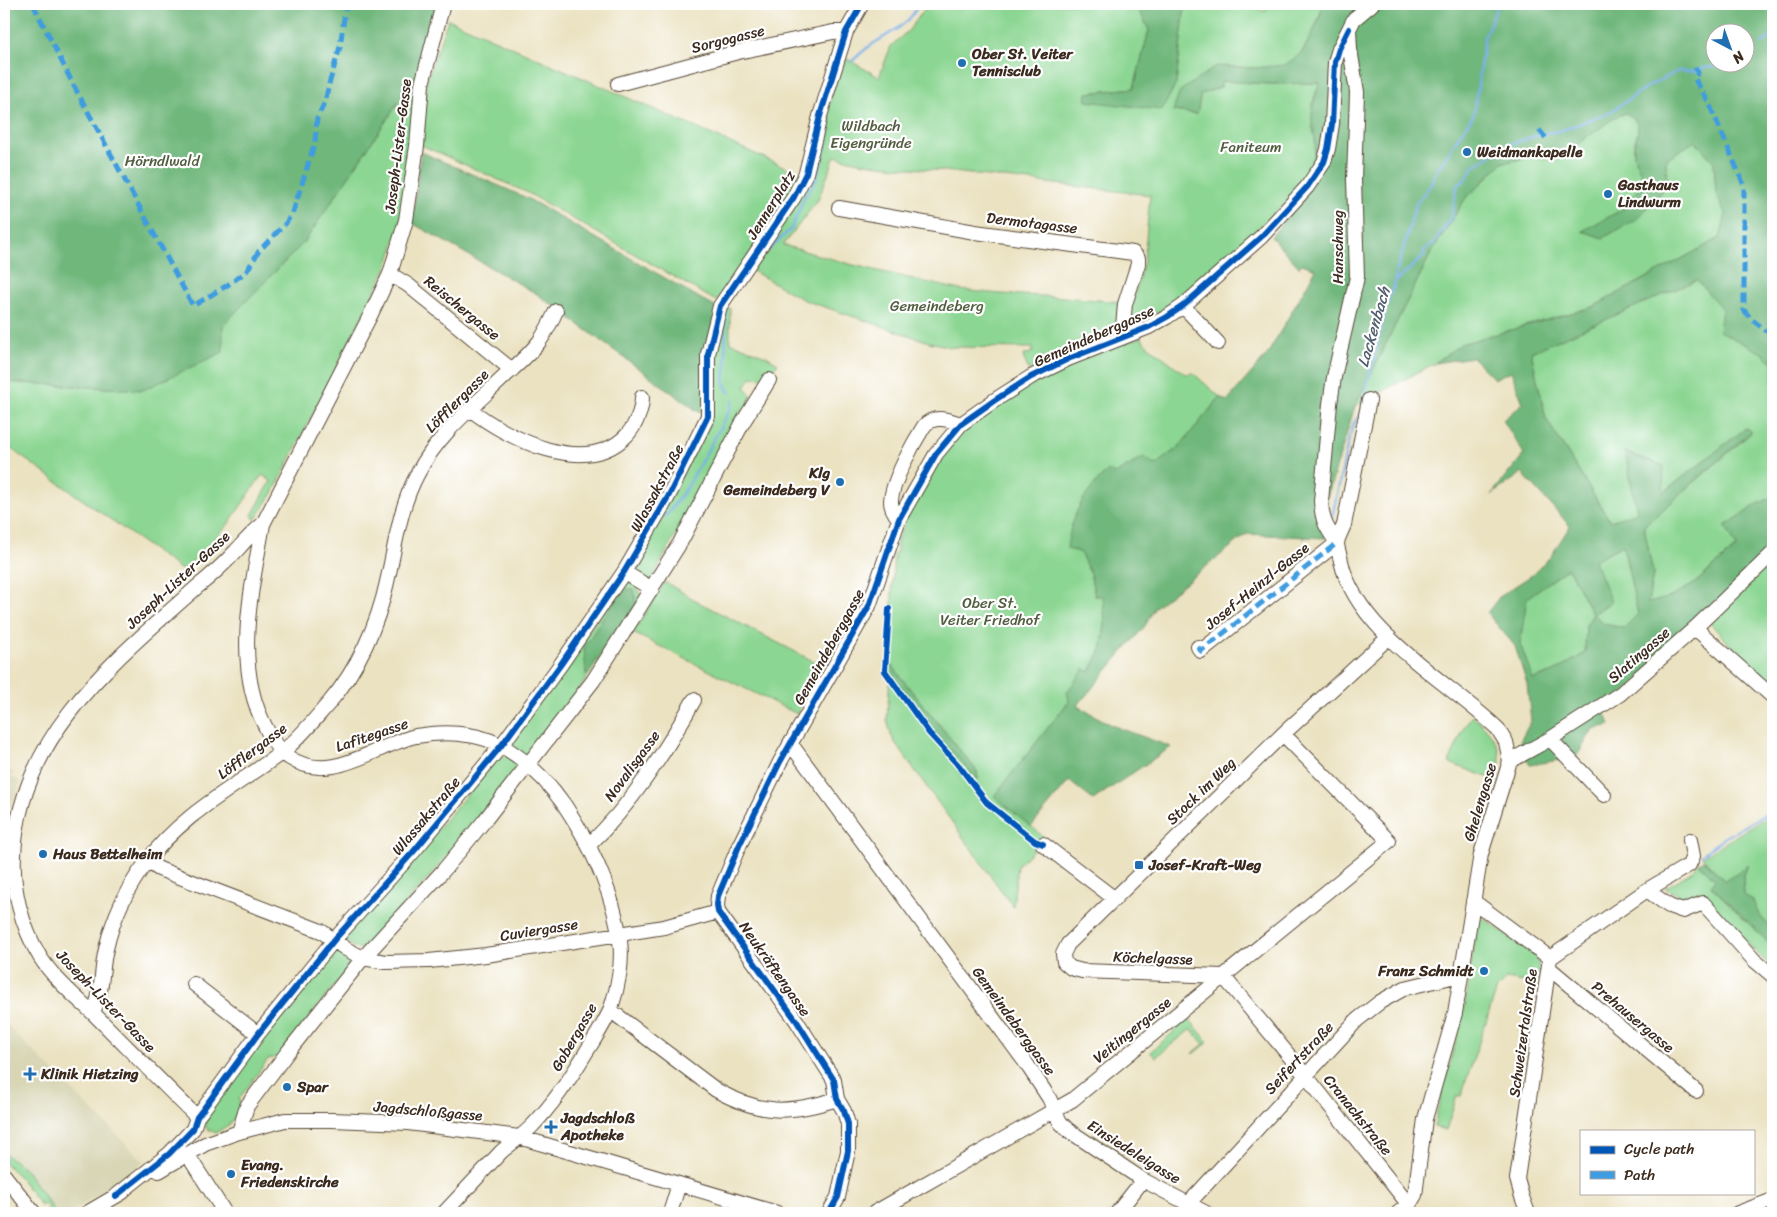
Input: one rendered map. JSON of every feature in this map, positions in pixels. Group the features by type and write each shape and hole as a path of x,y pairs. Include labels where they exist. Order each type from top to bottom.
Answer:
{"street":[{"name":"Joseph-Lister-Gasse","path":"195,1123 92,1012 60,981 40,957 25,925 14,884 14,839 21,807 32,774 46,746 94,682 215,572 263,524 390,274 406,220 417,146 422,84 443,4"},
{"name":"Jennerplatz","path":"708,416 708,354 720,306 794,197 806,173 820,116 846,32 862,4"},
{"path":"1349,30 1354,19 1372,4"},
{"name":"Gemeindeberggasse","path":"1054,1111 1026,1063 790,743 869,606 899,519 936,454 961,424 1031,377 1068,359 1149,327 1183,306 1261,237 1282,212 1298,197 1324,162 1332,124 1335,62 1339,49 1349,30"},
{"name":"Hanschweg","path":"1331,534 1322,517 1321,501 1330,404 1338,358 1357,277 1354,179 1356,92 1349,30"},
{"name":"Sorgogasse","path":"618,84 738,52 833,32 846,32"},
{"name":"Dermotagasse","path":"839,208 975,232 1133,252 1138,258 1138,264 1125,304 1122,338"},
{"name":"Reischergasse","path":"390,274 408,285 512,370"},
{"path":"1183,306 1218,343"},
{"name":"Löfflergasse","path":"92,1012 98,1003 106,949 113,923 124,899 147,861 165,840 190,818 282,752 307,729 332,700 360,655 370,634 383,598 395,535 408,493 427,457 440,440 470,409 539,342 556,312"},
{"path":"239,1132 247,1106 287,1053 363,958 443,871 529,765 593,681 680,543 743,422 769,380"},
{"path":"470,409 500,430 534,445 566,453 592,453 614,446 632,429 642,396"},
{"path":"1331,534 1344,524 1369,400"},
{"name":"Wlassakstraße","path":"116,1196 169,1154 195,1123 258,1034 334,940 414,851 502,746 624,572 668,497 708,416"},
{"path":"899,519 891,506 892,494 906,460 924,426 927,422 936,419 944,419 961,424"},
{"name":"Lafitegasse","path":"263,524 248,616 248,660 251,684 261,719 282,752 296,761 318,767 346,763 366,757 394,743 417,736 444,733 479,736 492,740 502,746"},
{"name":"Ghelengasse","path":"1331,534 1358,601 1372,620 1389,637 1498,730 1506,742 1510,760 1481,854 1455,1013 1425,1119 1414,1194 1404,1209"},
{"name":"Josef-Heinzl-Gasse","path":"1198,647 1201,651 1331,534"},
{"name":"Slatingasse","path":"1510,760 1550,739 1620,694 1695,628 1773,553"},
{"path":"624,572 652,589"},
{"path":"1695,628 1773,697"},
{"name":"Stock im Weg","path":"1082,971 1071,968 1064,962 1063,954 1068,944 1283,734 1389,637"},
{"name":"Novalisgasse","path":"589,845 626,804 645,779 694,700"},
{"name":"Veitingergasse","path":"874,1213 890,1209 1072,1100 1389,841 1283,734"},
{"path":"1550,739 1604,795"},
{"path":"718,912 718,896 724,879 754,813 790,743"},
{"path":"502,746 529,765"},
{"name":"Gobergasse","path":"444,1213 502,1152 532,1127 554,1100 574,1071 610,1010 619,967 619,935 608,894 589,845 560,799 538,772 529,765"},
{"name":"Schweizertalstraße","path":"1528,1213 1522,1198 1518,1179 1549,963 1648,890 1690,865 1693,856 1690,840"},
{"path":"1043,844 1115,899"},
{"path":"147,861 159,868 321,931 346,949 363,958"},
{"path":"1648,890 1668,906 1683,911 1703,903 1754,960 1773,976"},
{"name":"Prehausergasse","path":"1473,901 1549,963 1696,1091"},
{"name":"Cuviergasse","path":"363,958 386,962 430,961 481,956 664,927 718,912"},
{"name":"Neukräftengasse","path":"718,912 742,944 834,1080 837,1099 844,1111 848,1124 848,1152 838,1197 830,1213"},
{"name":"Köchelgasse","path":"1082,971 1223,976"},
{"name":"Seifertstraße","path":"1188,1204 1357,1020 1380,1002 1405,988 1460,975"},
{"name":"Cranachstraße","path":"1223,976 1306,1076 1404,1209"},
{"path":"194,984 258,1034"},
{"path":"610,1010 716,1090 735,1101 772,1110 788,1110 812,1107 837,1099"},
{"name":"Einsiedeleigasse","path":"1054,1111 1060,1122 1068,1130 1143,1180 1206,1213"},
{"name":"Jagdschloßgasse","path":"87,1213 205,1144 239,1132 286,1120 408,1123 519,1137 777,1213"},
{"path":"195,1123 205,1144"},
{"path":"187,1154 224,1213"},
{"path":"4,1175 34,1213"},
{"path":"1117,1213 1143,1180"},
{"path":"670,1213 679,1184"},
{"path":"1738,1213 1773,1200"}],"shaded area":[{"path":"4,768 13,772 11,777 21,782 4,822"},
{"name":"Klinik Hietzing","path":"4,1022 144,1162 70,1213 56,1213 24,1168 4,1153"}],"green space":[{"name":"Hörndlwald","path":"4,4 439,4 421,69 305,241 223,325 223,352 143,390 4,382"},
{"path":"926,4 1136,4 1149,30 1134,88 1087,93 1176,84 1185,4 1250,4 1265,12 1267,4 1323,4 1310,38 1300,54 1286,65 1253,68 1217,67 1173,111 1196,114 1201,94 1221,87 1222,81 1270,84 1320,83 1313,102 1316,144 1315,158 1310,171 1296,193 1200,281 1148,318 1126,326 1144,261 1150,195 945,171 875,165 835,156 818,200 783,245 853,265 960,290 1121,302 1116,332 1029,371 1023,357 1033,352 1033,348 951,347 929,342 804,300 742,265 716,301 528,193 421,145 427,80 448,19 808,177 824,127 835,83 847,59 879,77 891,46 909,30 924,10"},
{"path":"1136,4 1185,4 1176,84 1162,110 1086,101 1087,93 1134,88 1149,30"},
{"path":"1323,4 1773,4 1773,362 1762,353 1719,331 1722,309 1697,280 1531,352 1546,419 1610,521 1637,512 1625,452 1664,466 1663,493 1746,428 1751,432 1644,526 1653,574 1648,603 1671,597 1694,584 1737,547 1725,526 1758,504 1773,497 1773,555 1605,711 1610,725 1593,729 1574,761 1559,760 1530,765 1518,745 1531,721 1527,684 1515,646 1487,613 1500,596 1532,575 1551,556 1570,526 1522,473 1491,495 1524,454 1503,420 1523,403 1511,371 1494,379 1472,357 1435,363 1461,344 1593,307 1720,238 1726,215 1716,193 1714,162 1695,141 1666,159 1667,185 1637,219 1603,238 1582,231 1627,207 1644,180 1634,154 1638,125 1626,113 1615,117 1556,160 1534,156 1502,163 1465,199 1431,253 1355,406 1327,498 1325,538 1247,534 1155,607 1145,626 1077,706 1114,726 1171,747 1093,800 1069,781 1031,827 994,796 1069,701 1067,692 1084,669 1090,672 1102,647 1105,623 1103,596 1095,596 1090,573 1080,552 1067,549 1075,515 1085,497 1108,470 1115,474 1144,457 1155,465 1179,447 1220,397 1227,401 1267,355 1316,269 1302,264 1299,267 1271,237 1308,191 1308,175 1315,146 1312,112 1320,83 1270,84 1222,81 1221,87 1201,94 1197,114 1173,111 1180,91 1217,66 1254,68 1285,65 1302,53 1319,20","holes":["1623,545 1638,614 1624,628 1603,624 1594,614 1611,602 1594,560","1568,568 1593,615 1586,625 1585,653 1554,672 1533,679 1520,644 1527,598"]},
{"path":"421,69 401,223 387,267 273,493 255,520 252,515 271,481 262,475 227,526 183,571 4,444 4,382 143,390 222,325 305,241"},
{"path":"1626,113 1637,123 1638,133 1633,148 1644,180 1627,207 1583,232 1667,185 1666,159 1695,141 1714,162 1716,193 1726,215 1720,238 1593,307 1461,344 1435,363 1355,406 1431,253 1465,199 1502,163 1534,156 1556,160 1615,117"},
{"path":"421,152 527,198 715,307 706,415 697,411 537,294 412,223"},
{"path":"1697,279 1762,353 1773,362 1773,497 1758,504 1725,526 1737,546 1694,584 1671,597 1648,604 1653,574 1644,526 1751,433 1746,428 1637,513 1610,521 1546,419 1531,352"},
{"path":"730,308 730,342 766,356 778,363 768,376 751,377 745,387 752,396 745,410 743,408 732,427 651,581 638,572 635,567 639,555 710,423 713,367 723,309"},
{"name":"Ober St. Veiter Friedhof","path":"1141,337 1145,343 1185,374 1193,373 1220,397 1179,447 1155,465 1144,457 1115,474 1073,550 1080,552 1090,573 1095,596 1103,595 1105,623 1102,647 1090,672 1084,669 1069,701 995,796 1045,838 1017,866 1013,907 891,735 887,720 890,673 937,735 978,779 977,771 889,661 894,553 897,552 897,541 916,495 949,447 962,434 1019,390 1072,362"},
{"path":"1623,545 1638,614 1624,628 1603,624 1594,614 1593,560"},
{"path":"1773,555 1773,691 1708,621"},
{"path":"1568,568 1593,615 1586,625 1585,653 1554,672 1533,679 1520,644 1526,598"},
{"path":"629,582 636,584 642,597 578,691 529,755 524,755 514,748 513,740 620,587"},
{"path":"665,582 700,603 823,666 797,714 633,633"},
{"path":"626,589 634,589 636,604 586,675 584,647 613,603"},
{"path":"889,661 977,771 978,780 937,735 890,673"},
{"path":"1472,715 1487,729 1499,752 1500,760 1496,780 1449,763 1464,727"},
{"path":"506,756 515,764 514,776 433,873 364,948 357,949 343,940 499,757"},
{"path":"1773,813 1773,930 1758,913 1753,900 1744,896 1743,874 1747,867 1725,881 1702,857"},
{"path":"1704,860 1725,881 1748,865 1743,874 1744,895 1753,900 1758,913 1773,930 1773,947 1711,885 1715,880 1699,863"},
{"path":"1699,863 1716,880 1711,886 1773,947 1773,969 1750,946 1703,892 1684,909 1678,894 1665,888 1691,872"},
{"path":"1480,916 1535,955 1539,967 1536,984 1506,979 1497,989 1461,1096 1457,1096 1446,1130 1434,1127 1464,1008 1477,924"},
{"path":"335,950 345,953 349,961 348,968 278,1057 268,1059 239,1099 241,1108 230,1124 216,1133 207,1129 205,1125 209,1110 221,1093 330,952"},
{"path":"1189,1019 1207,1040 1207,1043 1194,1054 1204,1044 1191,1029 1156,1057 1150,1052"},
{"path":"4,1153 24,1168 56,1213 45,1213 49,1210 45,1204 41,1206 21,1179 4,1162"}],"waterway":[{"path":"852,61 867,48 910,18 918,4"},
{"path":"1396,281 1395,278 1416,204 1431,184 1436,171 1474,114 1484,38 1498,4"},
{"name":"Lackenbach","path":"1762,43 1773,35"},
{"name":"Lackenbach","path":"1364,398 1388,300 1396,281 1424,256 1424,250 1434,243 1451,218 1457,186 1464,181 1475,165 1511,144 1545,133 1560,131 1610,112 1652,84 1678,71 1694,71 1704,68"},
{"path":"767,251 791,229 804,198 816,180 828,137 829,124"},
{"path":"726,309 726,363 724,379 726,388 730,393"},
{"path":"665,517 686,489 730,410 733,400"},
{"name":"Lackenbach","path":"1331,522 1349,438 1354,423 1361,413"},
{"path":"1701,855 1724,838 1773,810"}],"marked path":[{"path":"33,4 74,86 193,306 246,272 259,251 286,223 293,212 315,142 317,118 325,102 340,47 346,4"},
{"path":"1695,67 1698,73 1694,78 1708,101 1744,185 1744,310 1751,319 1773,336"},
{"path":"1539,130 1546,138"},
{"path":"1767,321 1773,326"},
{"path":"1198,647 1201,651 1337,543"}],"cycle path":[{"path":"116,1196 169,1154 193,1129 197,1117 258,1034 334,940 414,851 501,746 561,664 624,572 668,497 708,416 708,354 720,306 794,197 806,173 820,116 846,32 862,4"},
{"path":"829,1213 838,1197 848,1151 848,1124 844,1111 837,1099 834,1080 796,1020 718,912 718,896 739,846 780,762 869,606 899,519 936,454 961,424 1031,377 1068,359 1149,327 1167,317 1183,306 1261,237 1307,187 1324,162 1332,124 1335,62 1349,29"},
{"path":"889,609 885,671 929,733 960,767 987,803 1035,841 1043,844"}],"place":[{"name":"Ober St. Veiter Tennisclub","path":"962,63"},
{"name":"Weidmankapelle","path":"1467,152"},
{"name":"Gasthaus Lindwurm","path":"1608,194"},
{"name":"Klg Gemeindeberg V","path":"840,482"},
{"name":"Haus Bettelheim","path":"43,854"},
{"name":"Josef-Kraft-Weg","path":"1139,865"},
{"name":"Franz Schmidt","path":"1484,971"},
{"name":"Klinik Hietzing","path":"30,1074"},
{"name":"Spar","path":"287,1087"},
{"name":"Jagdschloß Apotheke","path":"551,1127"},
{"name":"Evang. Friedenskirche","path":"231,1174"}],"park label":[{"name":"Wildbach Eigengründe","path":"871,134"},
{"name":"Faniteum","path":"1251,147"},
{"name":"Gemeindeberg","path":"937,306"}]}
